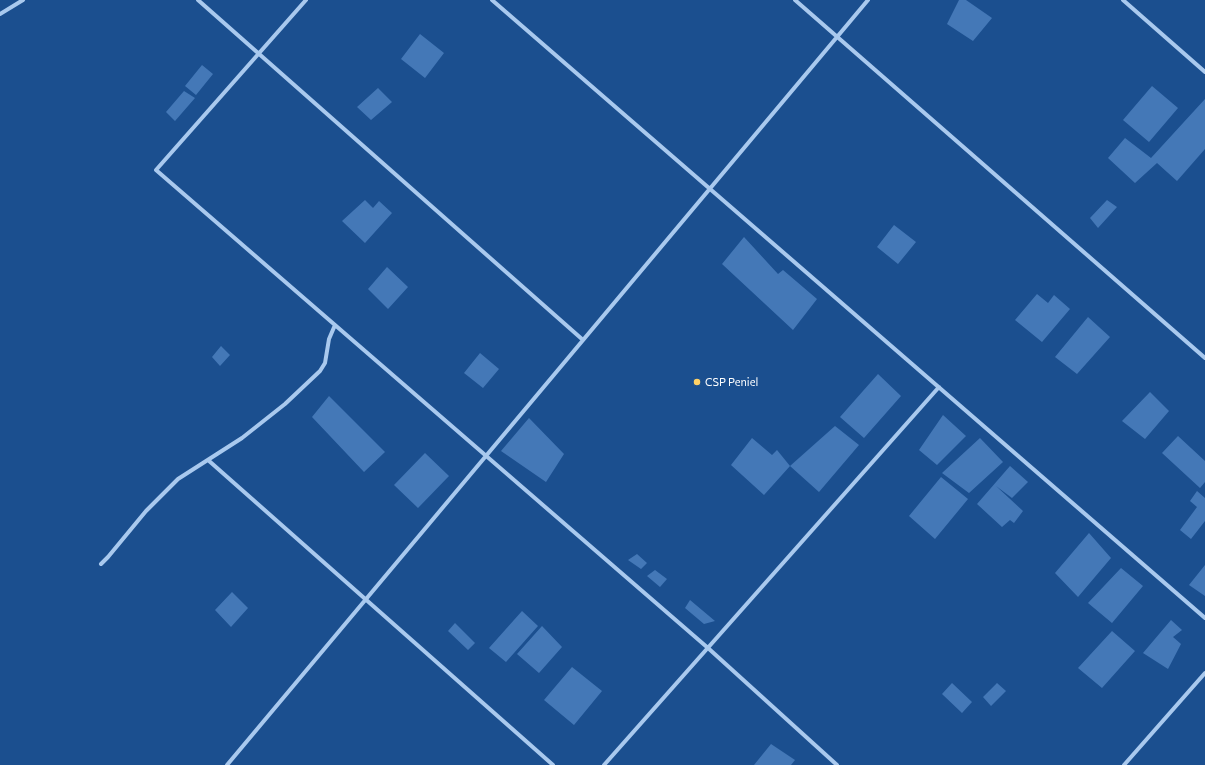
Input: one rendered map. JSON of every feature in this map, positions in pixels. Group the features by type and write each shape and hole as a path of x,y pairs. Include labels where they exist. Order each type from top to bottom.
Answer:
{"street":[{"path":"0,14 23,0"},
{"path":"198,0 583,340"},
{"path":"306,0 156,170 708,648 837,765"},
{"path":"492,0 1205,618"},
{"path":"795,0 1205,358"},
{"path":"227,765 868,0"},
{"path":"1123,0 1205,72"},
{"path":"101,564 160,496 183,475 242,438 271,416 320,371 325,363 329,339 335,325"},
{"path":"604,765 939,388"},
{"path":"208,460 553,765"},
{"path":"1124,765 1205,673"}],"building":[{"path":"959,0 966,0 992,18 973,41 947,24"},
{"path":"420,34 444,53 425,78 401,59"},
{"path":"202,65 213,74 196,95 185,86"},
{"path":"1152,86 1178,108 1149,142 1123,120"},
{"path":"378,88 392,102 371,120 357,107"},
{"path":"184,91 195,98 175,121 166,112"},
{"path":"1205,99 1205,149 1177,181 1157,163 1135,183 1108,158 1125,138 1151,158"},
{"path":"365,200 373,208 379,201 392,213 365,243 342,221"},
{"path":"1107,200 1117,207 1098,228 1090,218"},
{"path":"894,225 916,242 898,264 877,247"},
{"path":"744,237 778,274 783,270 817,299 793,330 722,264"},
{"path":"387,267 408,287 388,309 368,289"},
{"path":"1037,294 1048,303 1054,295 1070,309 1042,342 1015,320"},
{"path":"1088,317 1110,337 1077,374 1055,357"},
{"path":"221,346 230,355 220,366 212,357"},
{"path":"480,353 499,369 483,388 464,373"},
{"path":"878,374 901,396 864,438 840,417"},
{"path":"1150,392 1169,411 1145,439 1122,421"},
{"path":"329,396 385,452 364,472 312,417"},
{"path":"943,415 966,436 937,465 919,450"},
{"path":"529,418 564,454 546,482 501,451"},
{"path":"835,426 859,445 819,492 790,466"},
{"path":"1178,436 1205,461 1205,482 1200,488 1162,453"},
{"path":"752,438 772,455 777,450 790,466 764,495 731,465"},
{"path":"980,438 1003,462 969,493 942,473"},
{"path":"425,453 449,476 418,508 394,485"},
{"path":"1010,466 1028,482 1012,498 996,486 1023,511 1014,523 1010,520 1002,527 977,504"},
{"path":"941,477 968,499 935,539 909,516"},
{"path":"1197,491 1205,498 1205,521 1191,539 1180,530 1197,507 1190,501"},
{"path":"1089,533 1111,558 1078,597 1055,573"},
{"path":"637,554 647,563 641,569 628,560"},
{"path":"1205,565 1205,596 1189,585"},
{"path":"1121,568 1143,586 1112,623 1088,603"},
{"path":"655,570 667,579 660,587 647,576"},
{"path":"232,592 248,608 231,627 215,610"},
{"path":"690,600 715,621 704,624 685,608"},
{"path":"522,611 538,626 506,662 489,648"},
{"path":"1171,620 1182,630 1173,637 1181,644 1168,669 1143,653"},
{"path":"455,623 475,643 468,650 448,631"},
{"path":"542,626 562,647 539,673 517,654"},
{"path":"1112,631 1135,651 1102,688 1078,668"},
{"path":"572,667 602,691 574,725 544,700"},
{"path":"952,683 972,702 962,713 942,694"},
{"path":"997,683 1006,691 991,706 983,697"},
{"path":"771,744 795,760 791,765 754,765"}],"place":[{"name":"CSP Peniel","path":"697,382"}]}
